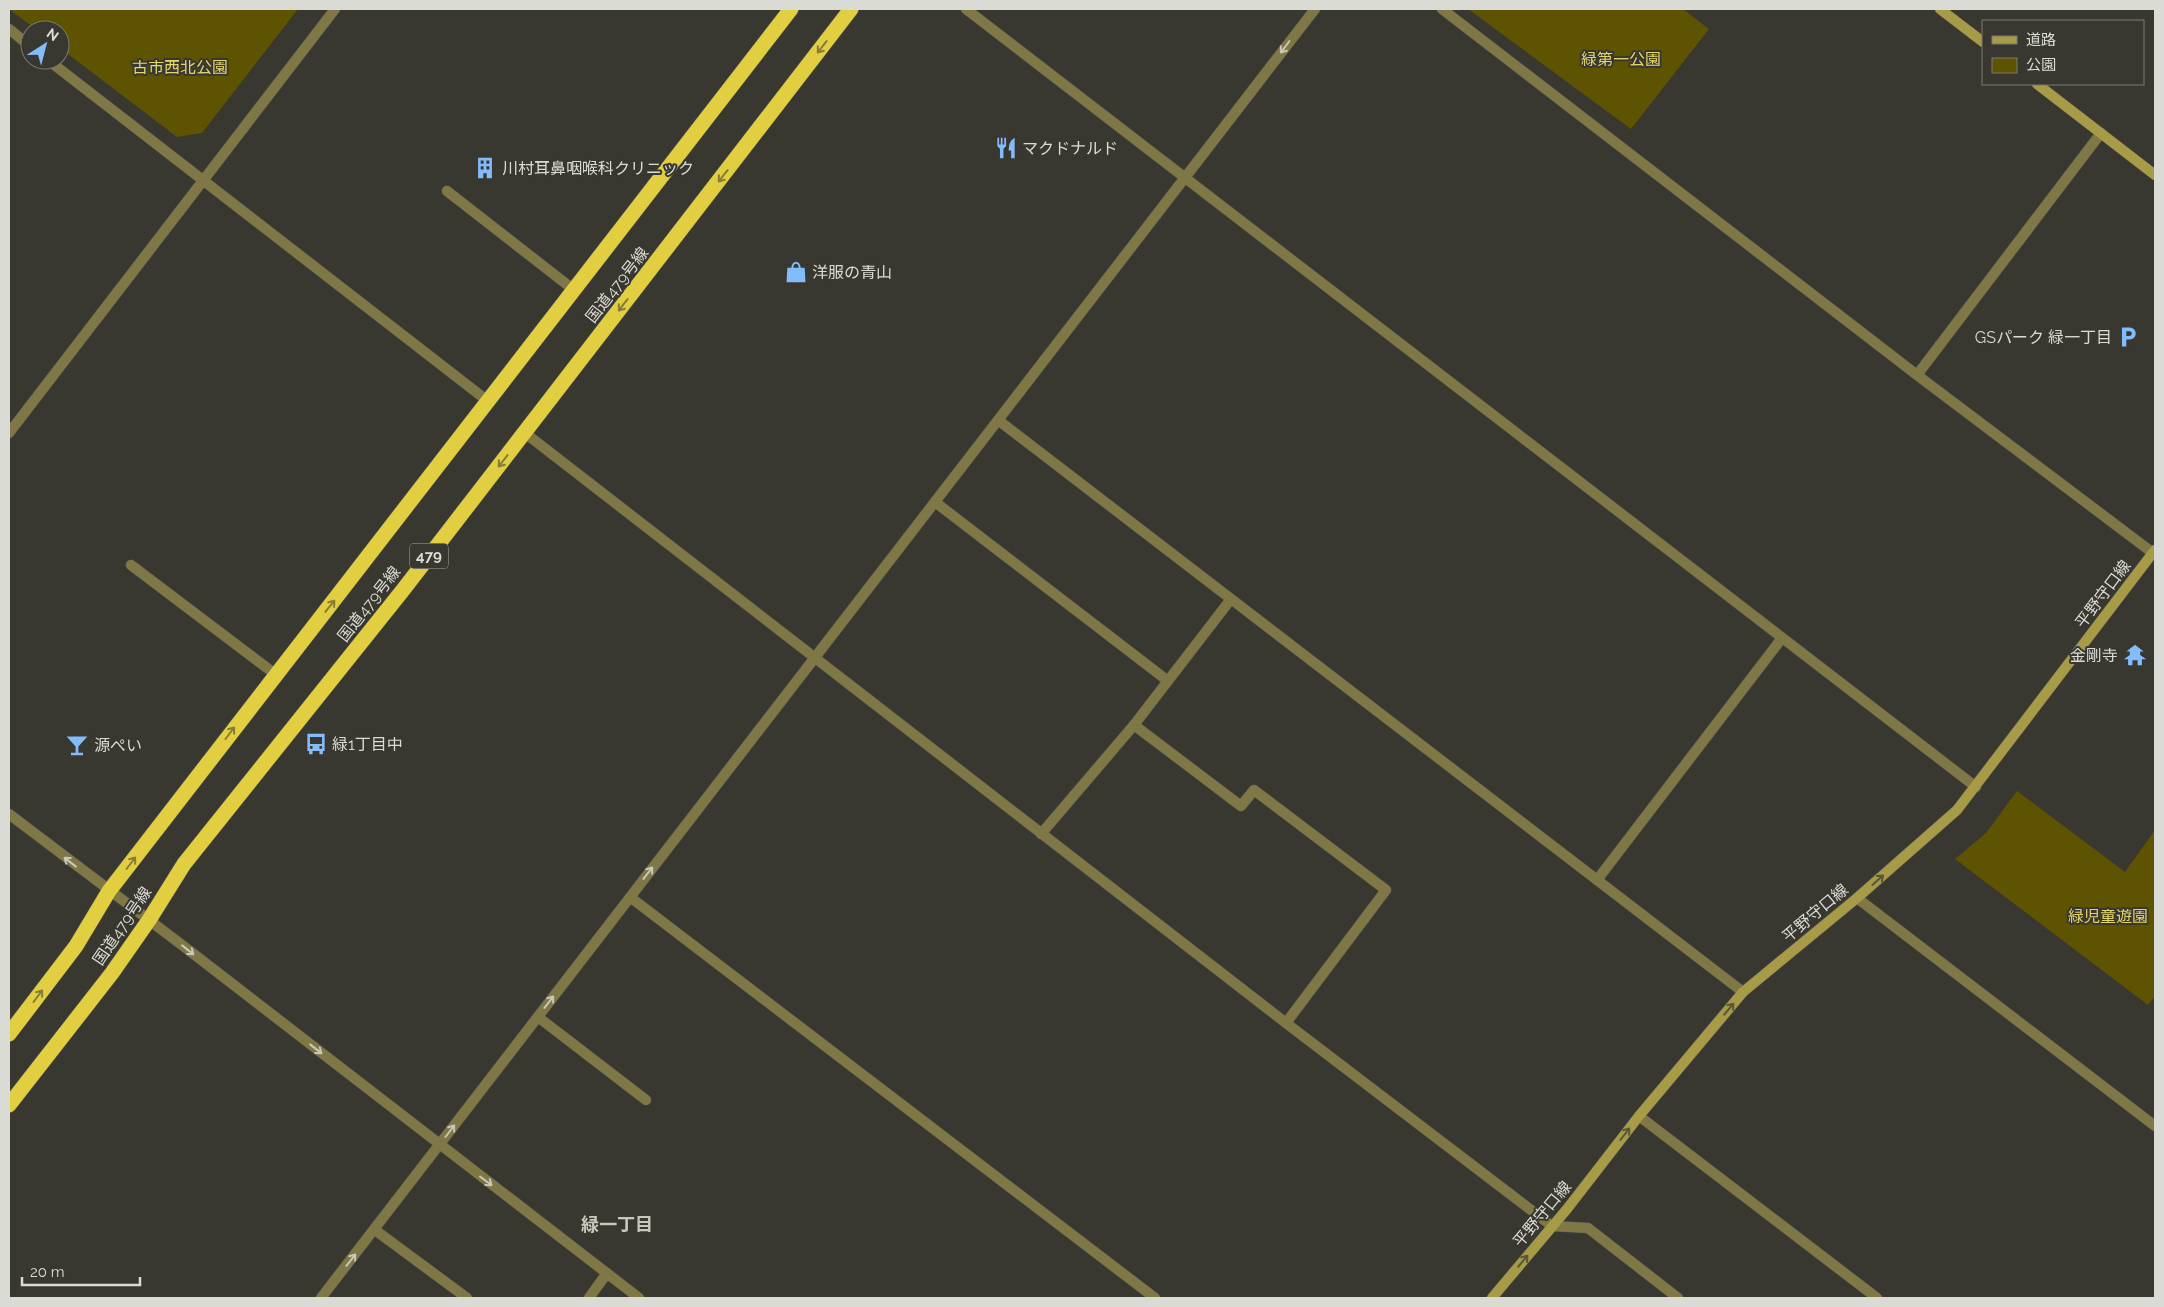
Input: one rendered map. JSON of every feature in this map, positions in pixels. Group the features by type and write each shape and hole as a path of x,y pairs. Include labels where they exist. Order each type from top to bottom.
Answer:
{"highway":[{"name":"国道479号線","path":"9,1034 76,946 110,891 275,674 489,402 791,9"},
{"name":"国道479号線","path":"9,1105 112,973 149,920 184,864 403,590 851,9"}],"main road":[{"path":"1940,9 1982,41"},
{"path":"2038,85 2155,175"},
{"name":"平野守口線","path":"1492,1298 1567,1209 1639,1116 1743,992 1858,898 1957,810 2154,552"}],"street":[{"path":"9,433 13,419 335,9"},
{"path":"966,9 1976,787"},
{"path":"321,1298 1315,9"},
{"path":"1442,9 1917,374 2154,552"},
{"path":"9,29 20,38"},
{"path":"61,70 489,402"},
{"path":"1917,374 2101,133"},
{"path":"447,191 574,290"},
{"path":"998,420 1743,992"},
{"path":"525,433 1040,834 1552,1226 1588,1228 1678,1298"},
{"path":"935,502 1168,681"},
{"path":"131,565 275,674"},
{"path":"1040,834 1134,725 1231,599"},
{"path":"1597,880 1782,638"},
{"path":"1134,725 1241,806 1254,790 1386,890 1286,1023"},
{"path":"9,814 640,1298"},
{"path":"630,897 1154,1298"},
{"path":"1858,898 2155,1126"},
{"path":"538,1017 646,1100"},
{"path":"1639,1116 1877,1298"},
{"path":"375,1230 467,1298"},
{"path":"589,1298 607,1274"}],"green space":[{"name":"古市西北公園","path":"9,9 298,9 202,133 177,137 70,56 70,20 24,20"},
{"name":"緑第一公園","path":"1468,9 1683,9 1709,29 1631,129"},
{"name":"緑児童遊園","path":"2017,791 2125,872 2155,830 2155,996 2148,1005 1955,859 1986,833"}],"place":[{"name":"マクドナルド","path":"1006,148"},
{"name":"川村耳鼻咽喉科クリニック","path":"485,168"},
{"name":"洋服の青山","path":"796,272"},
{"name":"GSパーク 緑一丁目","path":"2128,337"},
{"name":"金剛寺","path":"2135,655"},
{"name":"緑1丁目中","path":"316,744"},
{"name":"源ぺい","path":"77,745"}],"district":[{"name":"緑一丁目","path":"617,1224"}]}
